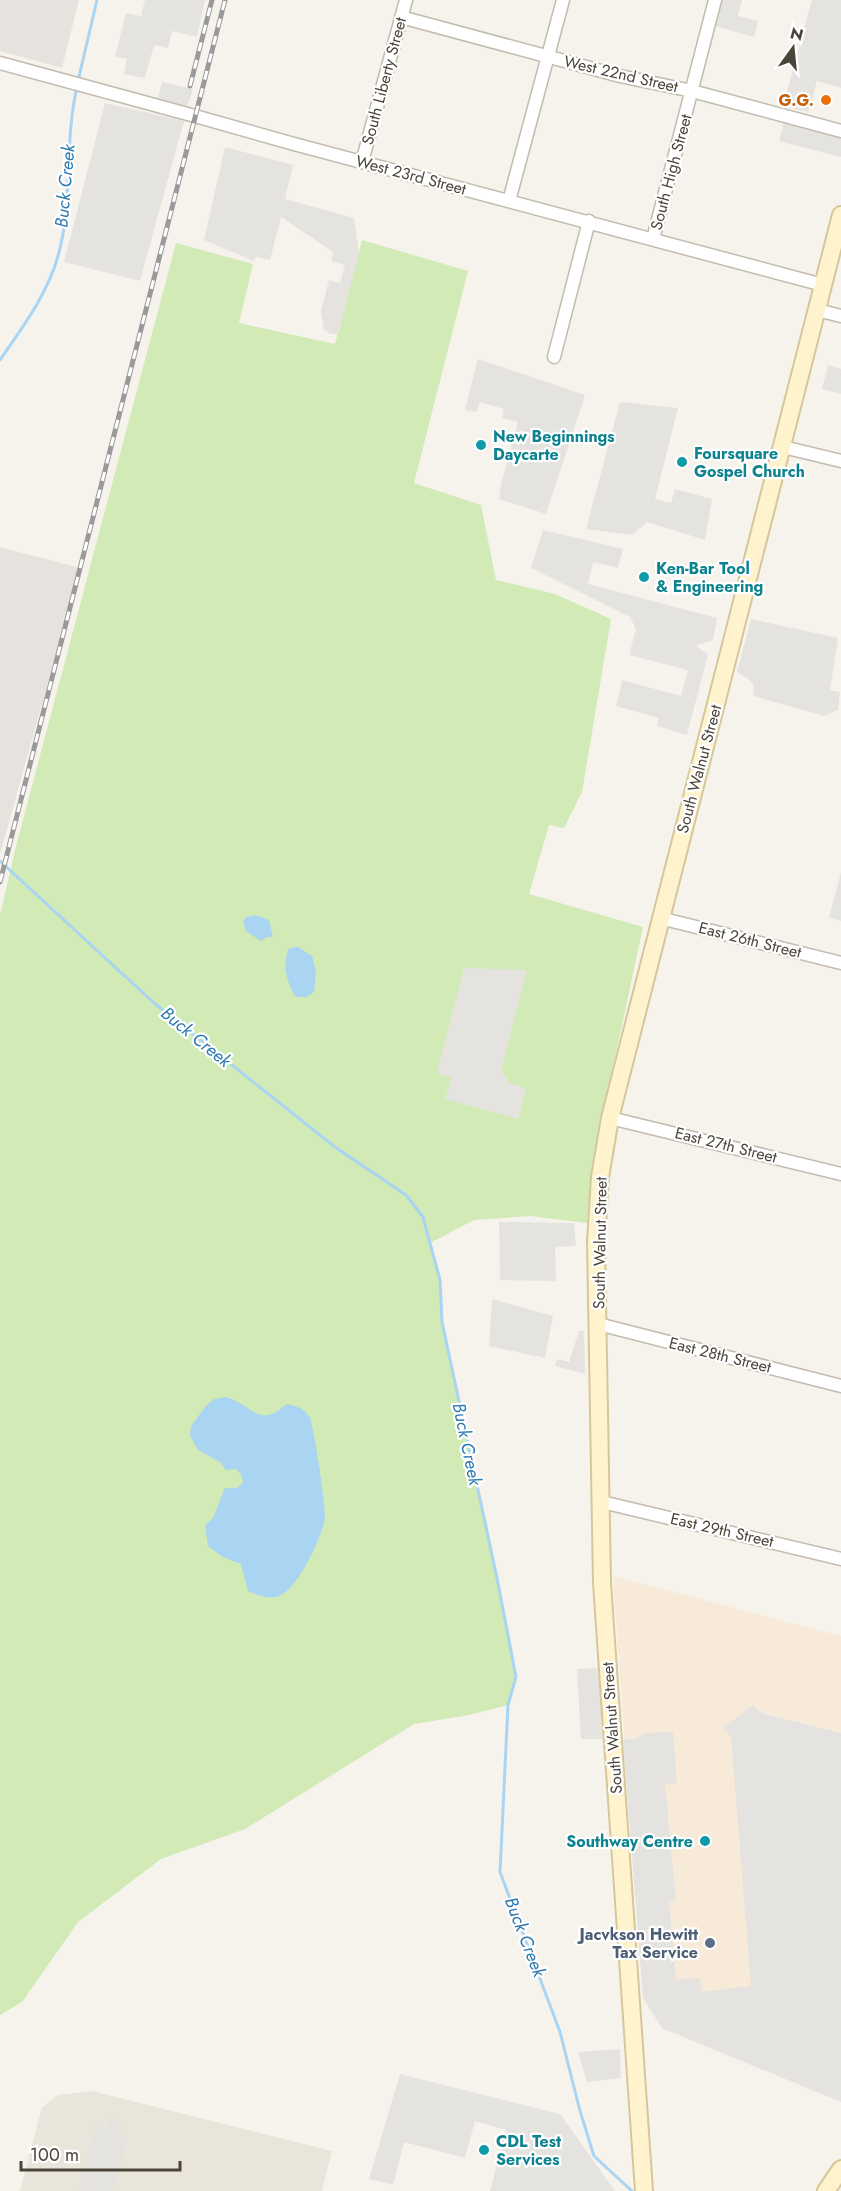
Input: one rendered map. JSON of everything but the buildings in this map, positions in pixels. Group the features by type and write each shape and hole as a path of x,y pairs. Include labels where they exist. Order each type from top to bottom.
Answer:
{"main road":[{"name":"South Walnut Street","path":"644,2191 602,1583 597,1207 610,1118 841,215"},
{"path":"826,2191 841,2169"}],"street":[{"name":"South Liberty Street","path":"362,162 406,0"},
{"path":"509,201 563,0"},
{"name":"South High Street","path":"653,239 715,0"},
{"name":"West 22nd Street","path":"401,17 620,76 692,91 841,131"},
{"name":"West 23rd Street","path":"0,63 823,285"},
{"path":"554,357 589,221"},
{"path":"817,310 841,316"},
{"path":"783,447 841,461"},
{"name":"East 26th Street","path":"660,918 841,963"},
{"name":"East 27th Street","path":"610,1118 841,1174"},
{"name":"East 28th Street","path":"598,1324 841,1386"},
{"name":"East 29th Street","path":"602,1502 841,1559"}],"shaded area":[{"path":"0,0 79,0 62,68 0,51"},
{"path":"145,0 205,0 197,37 172,31 168,48 154,45 145,78 124,74 127,59 115,56 126,13 141,16"},
{"path":"722,0 742,0 738,16 758,21 754,37 715,26"},
{"path":"812,0 841,0 841,88 817,81 808,112 783,106"},
{"path":"162,82 193,89 187,106 158,98"},
{"path":"105,103 184,121 140,281 64,262"},
{"path":"784,122 841,137 841,157 779,141"},
{"path":"225,147 293,165 285,199 354,218 359,252 338,334 331,334 324,330 321,311 329,280 340,283 345,265 331,261 333,252 281,217 270,260 256,257 254,261 204,240"},
{"path":"478,359 585,395 546,514 499,499 518,422 502,418 504,409 480,402 476,412 465,410"},
{"path":"828,365 841,369 841,394 822,389"},
{"path":"620,402 678,408 655,499 671,503 675,489 712,499 705,540 647,522 632,535 586,529"},
{"path":"543,530 623,549 618,568 593,562 588,584 717,618 713,640 696,646 708,654 687,735 657,726 659,718 616,706 622,680 681,696 688,670 629,655 636,629 630,617 531,568"},
{"path":"0,547 80,568 0,854"},
{"path":"751,619 838,638 830,690 840,692 838,710 824,716 753,696 754,686 750,680 737,672"},
{"path":"841,872 841,921 829,918"},
{"path":"464,968 527,970 501,1071 510,1083 526,1089 518,1119 445,1099 452,1078 437,1073"},
{"path":"499,1222 574,1223 576,1246 555,1247 556,1281 500,1280"},
{"path":"492,1299 553,1316 545,1358 489,1346"},
{"path":"579,1331 584,1331 585,1374 555,1366 557,1359 569,1362"},
{"path":"613,1576 841,1636 841,2102 662,2028 643,1998"},
{"path":"600,1668 605,1739 581,1739 577,1669"},
{"path":"753,1705 761,1713 841,1733 841,2102 662,2028 643,1998 623,1740 637,1738 645,1733 673,1732 677,1783 665,1784 676,1901 669,1901 676,1980 700,1978 702,1992 751,1986 731,1737 723,1728"},
{"path":"620,2049 621,2078 587,2082 578,2052"},
{"path":"400,2074 560,2114 615,2191 490,2191 506,2130 475,2121 465,2158 404,2142 393,2185 369,2179"},
{"path":"92,2091 332,2151 322,2191 20,2191 42,2107 58,2095"},
{"path":"111,2117 121,2120 119,2132 128,2136 113,2191 79,2191 96,2125 108,2129"}],"green space":[{"path":"362,240 468,271 414,483 481,505 496,580 555,594 611,619 582,792 564,828 549,825 529,894 643,927 593,1161 587,1223 530,1216 474,1220 430,1243 440,1280 442,1322 496,1569 516,1677 508,1705 469,1715 414,1724 245,1829 161,1859 78,1922 22,2002 0,2015 0,915 16,846 176,243 253,264 239,323 335,344"}],"water":[{"path":"256,915 269,920 273,937 267,937 261,941 246,931 243,922 246,917"},
{"path":"298,947 312,956 316,971 314,992 306,997 296,997 286,973 289,948"},
{"path":"226,1397 262,1415 269,1415 287,1404 294,1406 306,1412 312,1424 325,1518 315,1547 303,1570 290,1588 279,1596 265,1597 248,1591 241,1564 223,1557 208,1546 205,1525 213,1518 225,1488 237,1488 243,1483 241,1474 236,1469 226,1470 220,1462 198,1450 190,1436 191,1426 214,1399"}],"waterway":[{"name":"Buck Creek","path":"78,81 97,0"},
{"name":"Buck Creek","path":"0,360 41,297 58,256 63,236 71,129 77,87"},
{"name":"Buck Creek","path":"0,861 154,1003 335,1147 406,1195 423,1217 440,1280 442,1322 516,1677 508,1705 500,1872 560,2032 594,2156 632,2191"}],"railway":[{"path":"190,86 212,0"},
{"path":"0,882 225,0"}],"place":[{"name":"G.G.","path":"826,100"},
{"name":"New Beginnings Daycarte","path":"481,445"},
{"name":"Foursquare Gospel Church","path":"682,462"},
{"name":"Ken-Bar Tool & Engineering","path":"644,577"},
{"name":"Southway Centre","path":"705,1841"},
{"name":"Jacvkson Hewitt Tax Service","path":"710,1943"},
{"name":"CDL Test Services","path":"484,2150"}]}
